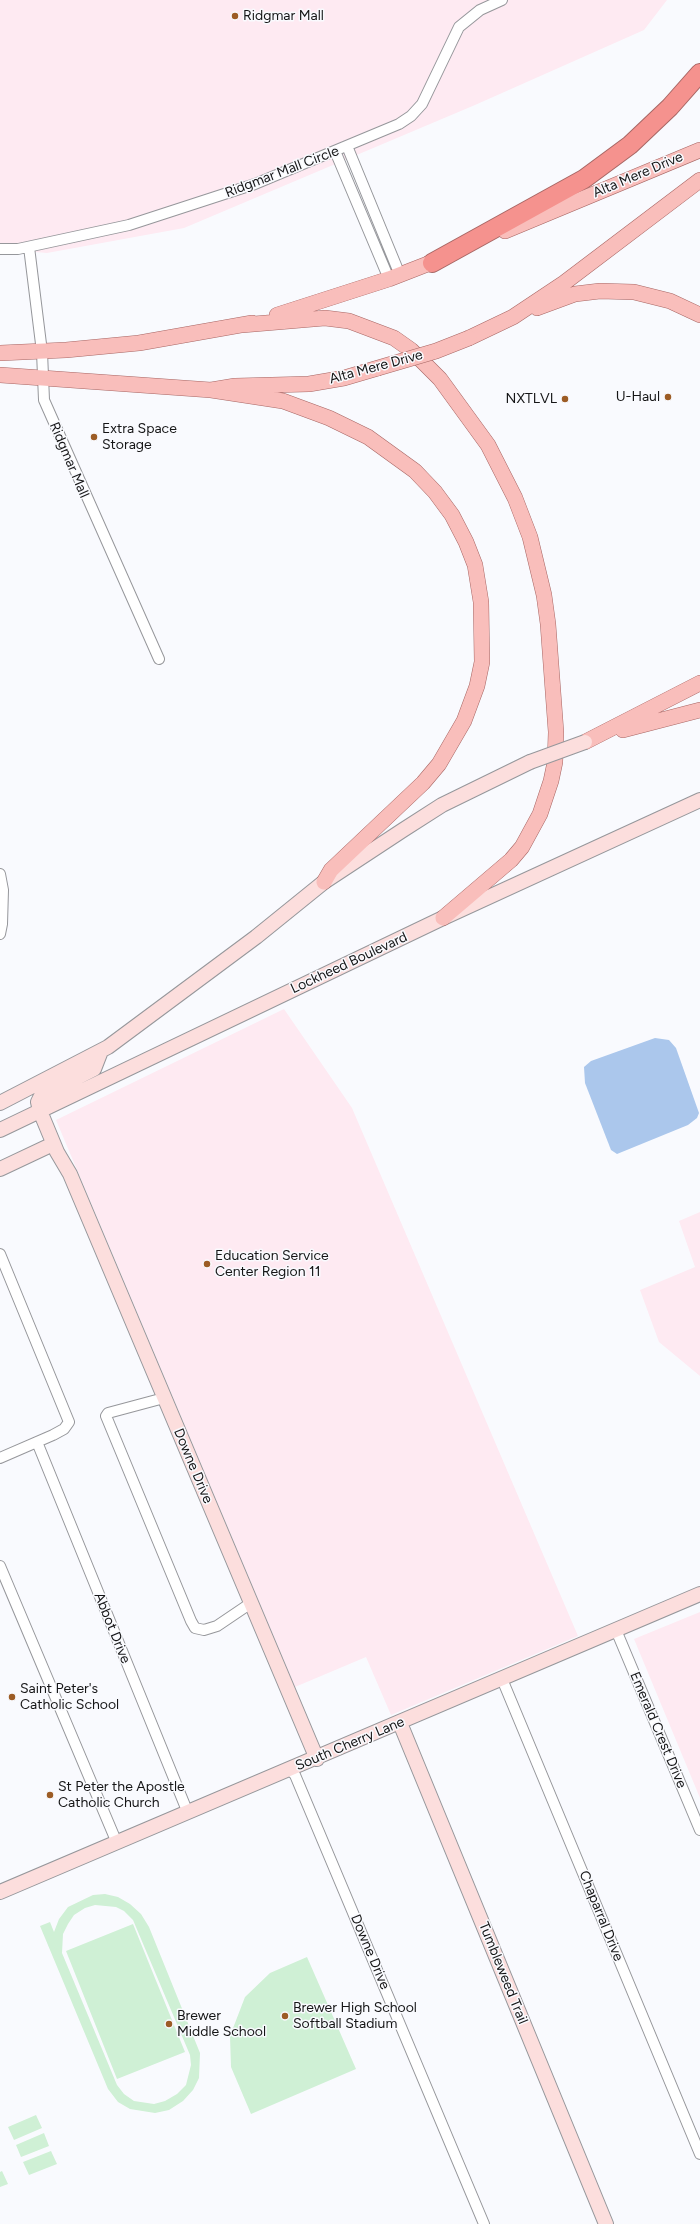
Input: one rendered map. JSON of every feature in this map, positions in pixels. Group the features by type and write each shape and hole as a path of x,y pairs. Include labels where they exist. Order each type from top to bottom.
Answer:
{"highway":[{"path":"432,263 584,179 630,145 670,107 700,73"}],"main road":[{"name":"Alta Mere Drive","path":"0,353 42,352 139,344 242,326 314,305 432,263 555,209 700,150"},
{"name":"Alta Mere Drive","path":"0,375 211,390 235,386 309,384 344,378 436,351 469,338 514,317 564,283 700,180"},
{"path":"514,317 575,294 600,291 634,292 670,300 700,315"},
{"path":"242,326 324,318 349,321 394,338 411,350 440,379 488,445 515,498 530,537 544,595 548,624 556,732 555,762 551,782 540,814 522,847 511,860 443,918"},
{"path":"211,390 282,401 328,418 368,437 415,471 435,492 452,515 466,542 475,565 481,602 482,662 477,686 462,727 439,764 422,783 331,870 324,882"},
{"path":"585,742 700,683"},
{"path":"585,742 673,716 700,710"}],"street":[{"name":"Ridgmar Mall Circle","path":"0,249 18,250 129,225 230,193 390,128 411,116 430,91 448,47 459,27 480,10 502,0"},
{"path":"347,146 394,277"},
{"path":"334,151 394,277"},
{"name":"Ridgmar Mall","path":"29,247 42,352 44,400 159,659"},
{"path":"0,1103 101,1051 256,937 324,882 442,805 530,762 585,742"},
{"name":"Lockheed Boulevard","path":"0,1130 443,918 700,800"},
{"path":"0,874 2,890 0,934"},
{"path":"40,1111 38,1102 41,1096 94,1069 101,1051"},
{"name":"Downe Drive","path":"54,1104 53,1122 64,1148 70,1174"},
{"name":"Downe Drive","path":"40,1111 54,1144 70,1174 317,1759"},
{"path":"0,1169 54,1144"},
{"path":"0,1254 58,1392 68,1425 53,1435 0,1458"},
{"path":"164,1398 108,1413 106,1416 193,1625 195,1628 204,1630 217,1626 251,1603"},
{"name":"Abbot Drive","path":"37,1442 188,1813"},
{"path":"0,1566 117,1843"},
{"name":"South Cherry Lane","path":"0,1892 317,1759 700,1594"},
{"name":"Emerald Crest Drive","path":"616,1630 700,1830"},
{"name":"Chaparral Drive","path":"502,1679 700,2154"},
{"name":"Tumbleweed Trail","path":"400,1723 606,2224"},
{"name":"Downe Drive","path":"290,1770 295,1775 484,2224"}],"shaded area":[{"path":"0,0 667,0 644,30 475,105 184,228 47,253 0,249"},
{"path":"284,1009 352,1108 578,1636 391,1715 366,1657 295,1687 56,1120"},
{"path":"700,1212 700,1376 659,1342 640,1290 695,1267 679,1221"},
{"path":"700,1612 700,1798 634,1639"}],"green space":[{"path":"105,1894 118,1897 130,1904 141,1914 149,1927 200,2053 199,2078 193,2090 183,2101 169,2110 155,2113 130,2109 118,2102 108,2089 40,1926 50,1922 54,1932 59,1919 68,1907 93,1895","holes":["95,1905 116,1907 124,1911 133,1920 190,2055 191,2065 186,2085 177,2094 165,2101 154,2104 134,2101 124,2094 117,2085 62,1953 63,1934 74,1915 85,1908"]},
{"path":"133,1924 185,2052 117,2079 66,1951"},
{"name":"Brewer High School Softball Stadium","path":"307,1957 356,2069 251,2114 231,2067 230,2036 245,1997 270,1973"},
{"path":"36,2115 42,2128 14,2140 8,2127"},
{"path":"44,2133 49,2146 21,2157 16,2145"},
{"path":"51,2151 57,2164 29,2175 23,2162"},
{"path":"2,2171 8,2184 0,2187 0,2172"}],"water":[{"path":"655,1038 669,1040 676,1048 699,1113 697,1118 688,1125 617,1154 611,1150 585,1083 584,1067 591,1061"}],"place":[{"name":"Ridgmar Mall","path":"235,16"},
{"name":"U-Haul","path":"668,397"},
{"name":"NXTLVL","path":"565,399"},
{"name":"Extra Space Storage","path":"94,437"},
{"name":"Education Service Center Region 11","path":"207,1264"},
{"name":"Saint Peter's Catholic School","path":"12,1697"},
{"name":"St Peter the Apostle Catholic Church","path":"50,1795"},
{"name":"Brewer High School Softball Stadium","path":"285,2016"},
{"name":"Brewer Middle School","path":"169,2024"}]}
